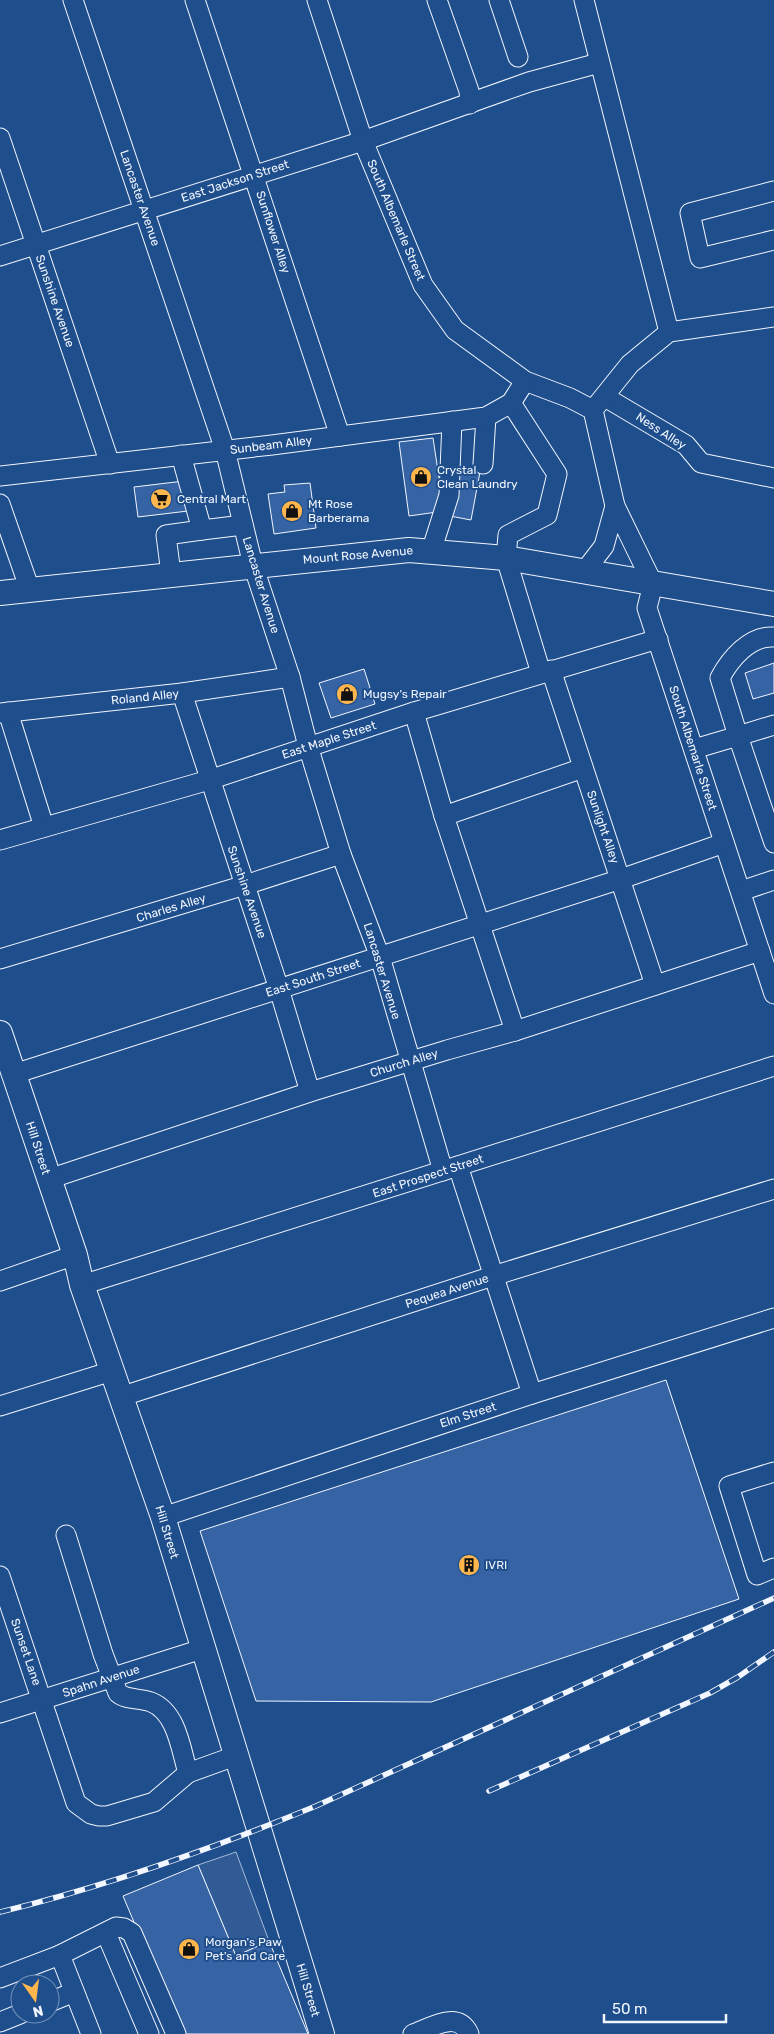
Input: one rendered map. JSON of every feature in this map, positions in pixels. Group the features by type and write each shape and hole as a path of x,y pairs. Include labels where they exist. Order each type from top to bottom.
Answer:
{"main road":[{"name":"Mount Rose Avenue","path":"0,593 253,564 409,550 506,558 774,604"},
{"name":"Hill Street","path":"0,1033 75,1255 82,1285 163,1517 202,1649 322,2034"}],"street":[{"name":"Lancaster Avenue","path":"73,0 224,450 253,564 290,677 308,746 341,854 380,957 409,1061 493,1276 532,1394"},
{"name":"Sunflower Alley","path":"195,0 340,436"},
{"name":"South Albemarle Street","path":"317,0 363,141 423,285 455,330 525,381 570,398 599,404"},
{"path":"437,0 469,91 470,104"},
{"path":"499,0 518,57"},
{"path":"584,0 669,332"},
{"name":"East Jackson Street","path":"0,256 363,141 529,82 600,63"},
{"name":"Sunshine Avenue","path":"0,138 110,464"},
{"path":"774,191 690,213 700,258 774,240"},
{"path":"653,584 615,506 599,404 630,364 669,332 774,317"},
{"name":"Sunbeam Alley","path":"0,476 486,417 511,403 525,381"},
{"path":"506,558 508,534 546,516 557,474 511,403"},
{"name":"Ness Alley","path":"599,404 686,445 701,463 774,478"},
{"path":"483,464 486,417"},
{"path":"431,552 449,495 452,422"},
{"path":"181,455 202,530"},
{"path":"0,504 30,590"},
{"path":"584,572 604,546 615,506"},
{"path":"171,574 166,535 243,525"},
{"name":"Sunlight Alley","path":"506,558 546,672 583,768 655,985"},
{"name":"South Albemarle Street","path":"653,584 647,608 774,994"},
{"path":"774,637 744,647 729,662 720,678 774,843"},
{"name":"East Maple Street","path":"0,840 209,780 414,712 658,639"},
{"name":"Roland Alley","path":"4,712 182,693 290,677"},
{"name":"Sunshine Avenue","path":"182,693 279,989 310,1092"},
{"path":"4,712 44,827"},
{"path":"414,712 444,816 515,1031"},
{"path":"694,749 774,725"},
{"path":"444,816 583,768"},
{"name":"East South Street","path":"14,1074 621,879 724,843"},
{"name":"Charles Alley","path":"0,959 245,886 341,854"},
{"path":"740,891 774,880"},
{"name":"Church Alley","path":"49,1180 310,1092 515,1031 760,951"},
{"name":"East Prospect Street","path":"82,1285 774,1066"},
{"name":"Pequea Avenue","path":"120,1397 493,1276 774,1189"},
{"path":"0,1281 75,1255"},
{"name":"Elm Street","path":"163,1517 532,1394 774,1318"},
{"path":"0,1406 112,1371"},
{"path":"773,1475 729,1486 757,1575 774,1568"},
{"path":"66,1535 118,1693 123,1697 145,1701 164,1709 170,1717 188,1773 235,1756"},
{"name":"Sunset Lane","path":"0,1576 76,1803 91,1814 107,1816 154,1802 188,1773"},
{"name":"Spahn Avenue","path":"0,1713 202,1649"},
{"path":"0,1978 60,1955 116,1927 124,1928 132,1933 176,2034"},
{"path":"106,1933 149,2034"},
{"path":"60,1955 74,1992 84,2032"},
{"path":"60,1998 74,1992"},
{"path":"413,2034 450,2021 459,2022 466,2027 469,2034"}],"shaded area":[{"path":"236,1852 269,1941 236,1956 198,1865"}],"building":[{"name":"Crystal Clean Laundry","path":"433,438 444,511 409,516 399,442"},
{"path":"459,468 480,472 471,520 450,516"},
{"name":"Central Mart","path":"184,481 188,511 138,517 134,487"},
{"name":"Mt Rose Barberama","path":"310,483 316,528 274,534 268,494 285,492 284,485"},
{"path":"774,663 774,693 753,699 745,673"},
{"name":"Mugsy's Repair","path":"364,669 375,704 331,718 319,683"},
{"name":"IVRI","path":"666,1380 739,1599 431,1702 256,1701 200,1531"},
{"name":"Morgan's Paw Pet's and Care","path":"198,1865 236,1956 269,1941 308,2034 181,2034 123,1896"}],"railway":[{"path":"0,1912 81,1890 160,1865 239,1837 316,1806 774,1598"},
{"path":"489,1791 710,1693 738,1677 774,1652"}],"place":[{"name":"Crystal Clean Laundry","path":"421,477"},
{"name":"Central Mart","path":"161,499"},
{"name":"Mt Rose Barberama","path":"292,511"},
{"name":"Mugsy's Repair","path":"347,694"},
{"name":"IVRI","path":"469,1565"},
{"name":"Morgan's Paw Pet's and Care","path":"189,1949"}]}
